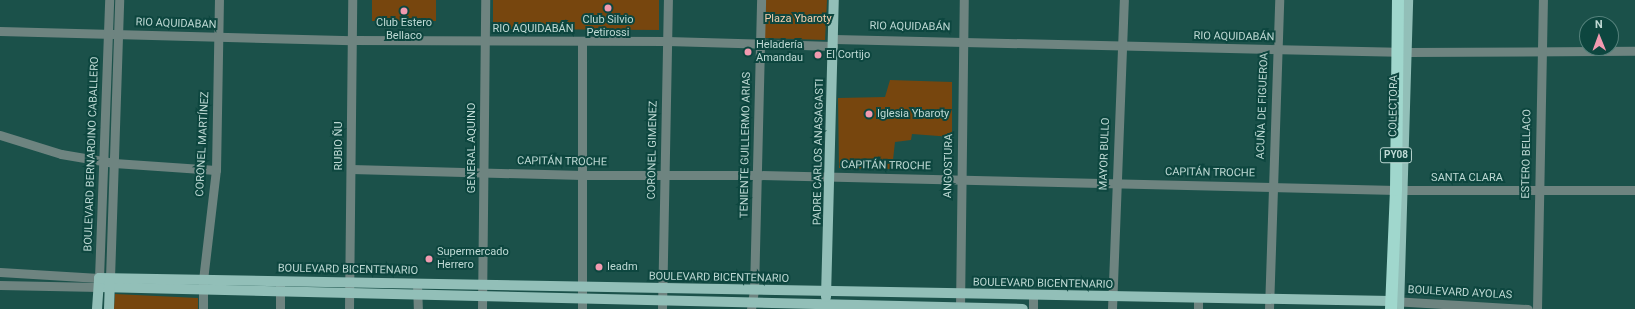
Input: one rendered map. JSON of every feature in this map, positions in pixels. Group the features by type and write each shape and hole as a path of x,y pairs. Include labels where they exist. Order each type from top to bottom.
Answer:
{"highway":[{"name":"PY08","path":"1395,305 1400,190 1403,52 1398,0"}],"main road":[{"name":"PADRE CARLOS ANASAGASTI","path":"825,307 827,292 834,0"},
{"path":"1403,52 1408,0"},
{"name":"BOULEVARD BICENTENARIO","path":"99,282 349,288 417,295 481,296 582,304 1023,309"},
{"name":"BOULEVARD BERNARDINO CABALLERO","path":"97,309 99,282"},
{"name":"BOULEVARD BERNARDINO CABALLERO","path":"109,309 110,282"},
{"name":"BOULEVARD BICENTENARIO","path":"349,288 417,284 484,285 1113,298 1198,304 1395,305"}],"street":[{"name":"BOULEVARD BERNARDINO CABALLERO","path":"99,282 105,161 109,0"},
{"name":"BOULEVARD BERNARDINO CABALLERO","path":"110,282 119,0"},
{"name":"CORONEL MARTÍNEZ","path":"203,309 203,284 216,170 219,0"},
{"name":"RUBIO ÑU","path":"349,309 352,0"},
{"name":"GENERAL AQUINO","path":"482,309 481,296 484,285 484,0"},
{"name":"CORONEL GIMENEZ","path":"662,305 668,0"},
{"name":"TENIENTE GUILLERMO ARIAS","path":"752,306 754,291 761,0"},
{"name":"ANGOSTURA","path":"960,308 960,179 964,0"},
{"name":"MAYOR BULLO","path":"1112,309 1124,0"},
{"name":"ACUÑA DE FIGUEROA","path":"1269,305 1279,0"},
{"name":"ESTERO BELLACO","path":"1536,309 1543,0"},
{"name":"RIO AQUIDABAN","path":"0,31 352,40"},
{"name":"RIO AQUIDABÁN","path":"352,40 667,41 760,44 962,40 1277,50 1403,52 1635,51"},
{"path":"582,41 580,287 582,304"},
{"path":"0,135 61,154 105,161 114,164 216,170"},
{"name":"CAPITÁN TROCHE","path":"351,169 582,175 830,176 1400,190"},
{"name":"SANTA CLARA","path":"1400,190 1635,190"},
{"name":"BOULEVARD BICENTENARIO","path":"0,272 99,282"},
{"name":"BOULEVARD BICENTENARIO","path":"0,285 99,282"},
{"path":"417,284 418,309"},
{"path":"280,286 280,309"},
{"path":"890,293 890,308"},
{"path":"1033,296 1034,309"},
{"name":"BOULEVARD AYOLAS","path":"1395,305 1528,309"}],"green space":[{"name":"Club Estero Bellaco","path":"372,0 436,0 436,21 372,21"},
{"path":"493,0 659,0 659,30 493,29"},
{"name":"Plaza Ybaroty","path":"766,0 827,0 825,40 764,38"},
{"path":"890,80 952,82 952,137 912,134 911,140 895,142 892,169 839,168 838,98 885,97"},
{"path":"115,294 198,298 198,309 114,309"}],"place":[{"name":"Club Silvio Petirossi","path":"608,8"},
{"name":"Club Estero Bellaco","path":"404,11"},
{"name":"Heladería Amandau","path":"748,52"},
{"name":"El Cortijo","path":"818,55"},
{"name":"Iglesia Ybaroty","path":"869,114"},
{"name":"Supermercado Herrero","path":"429,259"},
{"name":"Ieadm","path":"599,267"}]}
